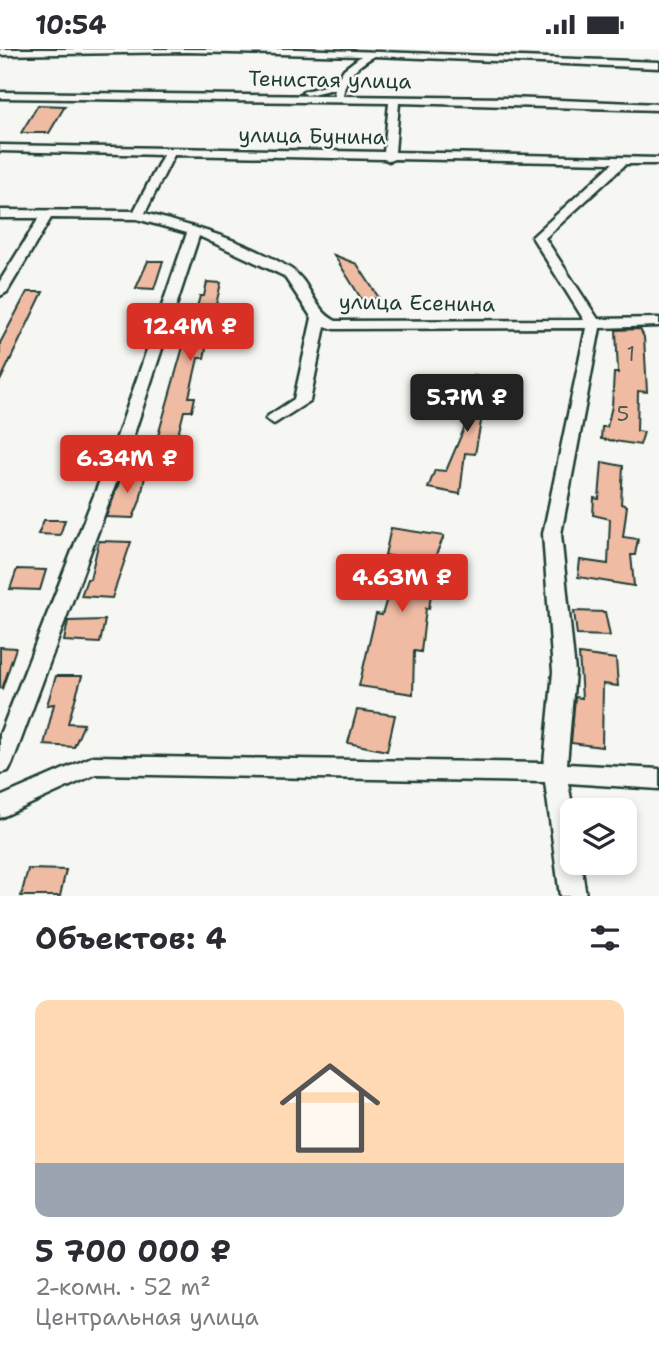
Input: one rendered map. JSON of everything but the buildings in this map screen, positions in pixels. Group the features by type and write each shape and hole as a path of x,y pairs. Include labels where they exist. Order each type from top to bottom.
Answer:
{"street":[{"path":"0,52 187,49 373,53 390,51 659,65"},
{"path":"339,99 338,85 351,65 373,53"},
{"path":"244,98 307,92 338,85"},
{"name":"Тенистая улица","path":"0,95 394,100 659,107"},
{"path":"389,158 394,100"},
{"name":"улица Бунина","path":"0,148 389,158 659,161"},
{"path":"138,215 170,152"},
{"path":"573,896 555,773 564,672 552,534 594,324 538,237 622,161"},
{"name":"улица Есенина","path":"0,214 138,215 234,244 289,273 319,319 334,325 354,327 659,322"},
{"path":"0,292 47,215"},
{"path":"0,764 125,437 194,232"},
{"path":"274,419 302,401 319,319"},
{"path":"312,348 325,337 354,327"},
{"path":"0,808 94,765 555,773 659,779"}]}
